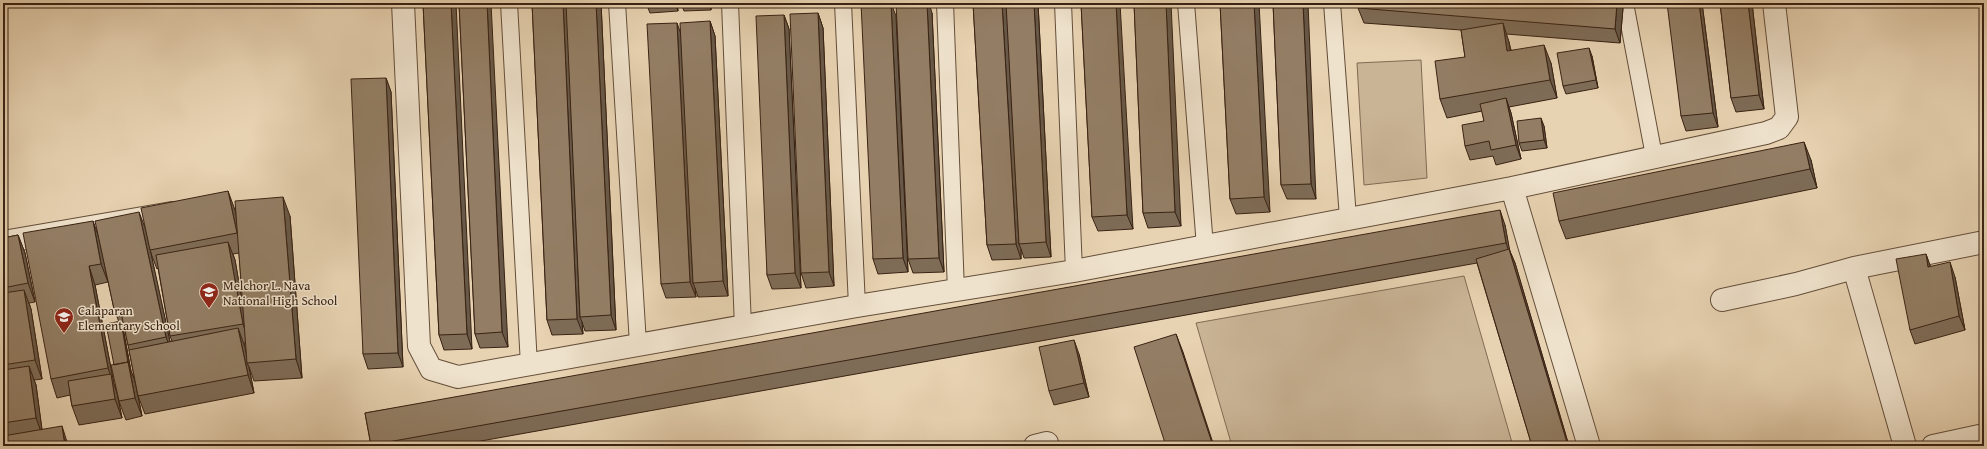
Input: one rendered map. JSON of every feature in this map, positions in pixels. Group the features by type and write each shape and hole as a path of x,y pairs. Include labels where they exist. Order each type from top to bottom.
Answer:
{"street":[{"path":"403,3 419,346 431,369 458,377 638,344 743,327 857,306 1074,271 1205,247 1348,218 1512,188 1654,156 1766,133 1779,128 1787,117 1774,3"},
{"path":"1512,188 1589,446"},
{"path":"3,242 190,210"},
{"path":"1722,300 1796,284 1854,268 1984,242"},
{"path":"1854,268 1904,446"},
{"path":"1933,446 1984,435"}],"lane":[{"path":"509,3 529,365"},
{"path":"618,3 638,344"},
{"path":"730,3 743,327"},
{"path":"843,3 857,306"},
{"path":"945,3 956,291"},
{"path":"1063,3 1074,271"},
{"path":"1186,3 1205,247"},
{"path":"1332,3 1348,218"},
{"path":"1626,3 1654,156"}],"shaded area":[{"path":"1421,60 1427,178 1364,185 1357,63"},
{"path":"1464,276 1513,446 1232,446 1196,323"}],"building":[{"path":"423,3 451,3 467,334 439,335"},
{"path":"459,3 487,3 502,332 475,334"},
{"path":"532,3 563,3 577,319 547,320"},
{"path":"566,3 596,3 611,315 580,317"},
{"path":"861,3 891,3 903,258 873,259"},
{"path":"896,3 927,3 939,258 908,259"},
{"path":"973,3 1002,3 1016,244 987,245"},
{"path":"1006,3 1034,3 1046,242 1019,244"},
{"path":"1081,3 1116,3 1127,215 1092,217"},
{"path":"1134,3 1166,3 1175,212 1143,213"},
{"path":"1220,3 1254,3 1264,197 1230,199"},
{"path":"1273,3 1303,3 1311,184 1281,185"},
{"path":"1359,3 1617,3 1615,29 1358,8"},
{"path":"1667,3 1699,3 1713,113 1681,116"},
{"path":"1720,3 1748,3 1759,95 1731,98"},
{"path":"818,13 829,272 801,273 790,14"},
{"path":"784,15 795,273 767,275 756,16"},
{"path":"710,21 723,281 693,283 680,23"},
{"path":"677,23 690,282 661,284 647,24"},
{"path":"1503,23 1507,51 1544,45 1550,80 1440,99 1435,61 1465,57 1461,30"},
{"path":"1589,48 1596,80 1563,86 1557,53"},
{"path":"386,78 398,353 363,354 351,79"},
{"path":"1506,98 1516,145 1491,150 1489,141 1465,146 1462,125 1484,121 1480,104"},
{"path":"1541,118 1544,140 1519,143 1517,121"},
{"path":"1804,142 1810,169 1559,221 1553,193"},
{"path":"228,191 237,233 150,250 141,208"},
{"path":"283,197 296,359 247,363 235,201"},
{"path":"1500,210 1506,243 371,445 365,413"},
{"path":"139,212 166,337 128,345 120,308 114,309 95,221"},
{"path":"93,221 101,264 89,266 108,368 51,379 23,233"},
{"path":"18,235 28,283 3,288 3,238"},
{"path":"228,242 243,324 170,336 156,255"},
{"path":"1509,249 1568,446 1532,446 1476,259"},
{"path":"1926,254 1928,267 1950,262 1959,316 1910,330 1896,259"},
{"path":"24,290 35,360 3,365 3,293"},
{"path":"121,321 128,362 114,365 106,324"},
{"path":"238,328 248,375 138,396 129,350"},
{"path":"1176,334 1213,446 1166,446 1134,347"},
{"path":"1074,340 1084,383 1049,391 1039,347"},
{"path":"128,362 135,398 119,401 111,365"},
{"path":"29,366 36,418 3,423 3,370"},
{"path":"111,374 115,399 72,406 68,381"},
{"path":"62,426 65,446 3,446 3,436"}],"place":[{"name":"Melchor L. Nava National High School","path":"209,309"},
{"name":"Calaparan Elementary School","path":"64,334"}]}
